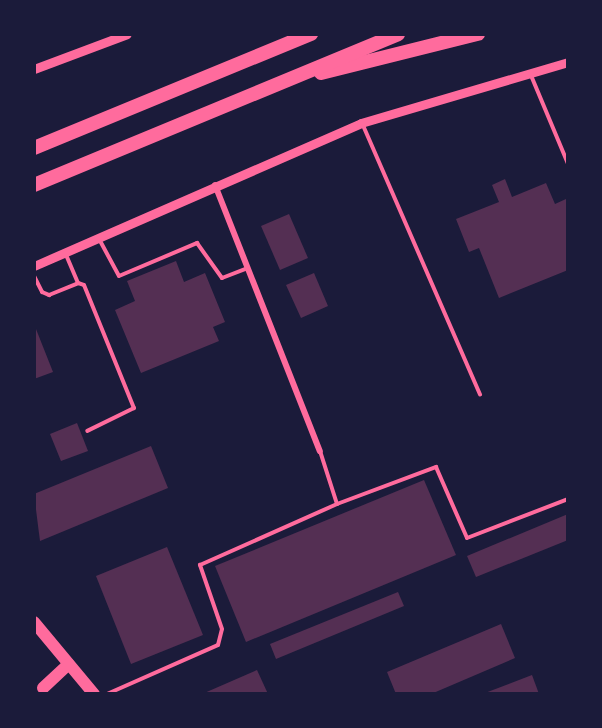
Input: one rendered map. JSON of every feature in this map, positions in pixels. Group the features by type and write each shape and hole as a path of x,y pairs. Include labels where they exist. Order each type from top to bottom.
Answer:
{"highway":[{"path":"34,148 311,34"},
{"path":"34,185 398,34"},
{"path":"275,84 478,34"}],"main road":[{"path":"34,622 94,693"},
{"path":"41,687 69,664"}],"street":[{"path":"34,69 127,34"},
{"path":"34,266 215,184 361,123 567,62"},
{"path":"215,184 320,451"}],"lane":[{"path":"530,72 567,164"},
{"path":"361,123 480,395"},
{"path":"98,237 119,276 197,243 222,278 248,267"},
{"path":"64,252 78,283"},
{"path":"34,276 42,292 49,296 78,283 84,285 134,408 87,431"},
{"path":"320,451 338,504"},
{"path":"107,693 218,645 222,629 200,565 338,504 436,467 467,538 567,499"}],"building":[{"path":"505,179 512,197 546,183 555,204 566,199 568,270 499,298 479,248 469,252 456,219 499,202 492,185"},
{"path":"289,214 308,258 280,270 261,226"},
{"path":"176,261 184,282 205,273 225,322 213,327 219,341 141,373 115,310 135,301 127,281"},
{"path":"314,273 328,306 301,318 286,285"},
{"path":"34,324 53,372 34,379"},
{"path":"77,423 88,451 61,461 50,434"},
{"path":"151,446 168,488 40,541 34,494"},
{"path":"424,480 456,555 246,642 215,566"},
{"path":"568,514 568,540 476,577 467,556"},
{"path":"167,547 203,635 131,664 96,576"},
{"path":"398,592 404,606 276,659 270,644"},
{"path":"501,624 515,658 431,694 396,694 387,672"},
{"path":"257,670 268,694 202,694"},
{"path":"532,675 539,694 485,694 485,693"}]}
